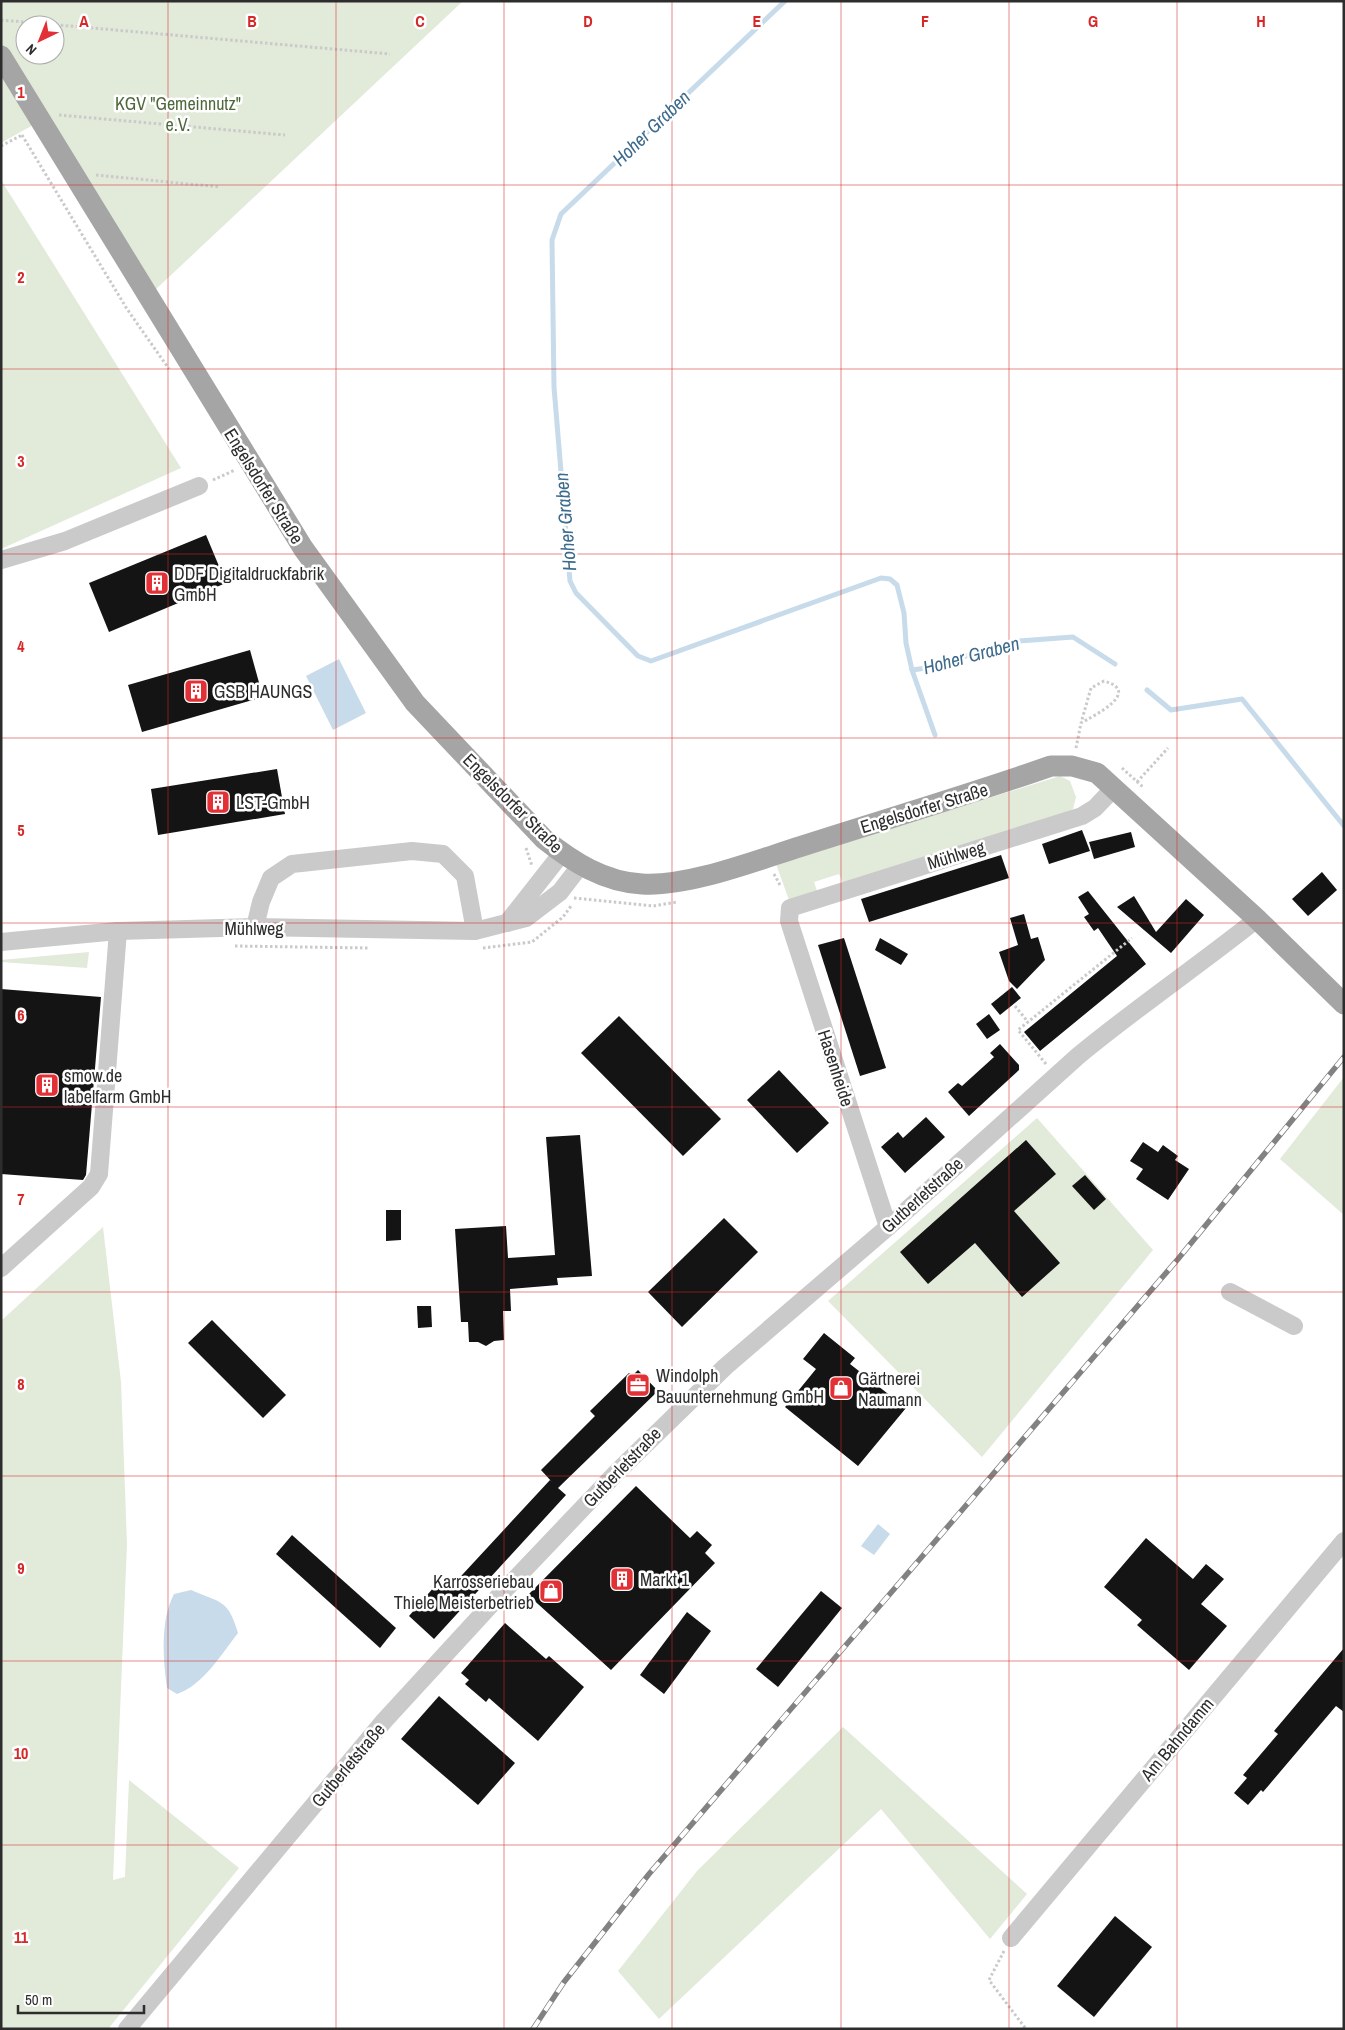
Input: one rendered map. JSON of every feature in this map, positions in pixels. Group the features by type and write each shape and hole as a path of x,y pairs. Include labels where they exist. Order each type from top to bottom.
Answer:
{"main road":[{"name":"Engelsdorfer Straße","path":"1,56 302,548 415,703 544,839 580,866 622,882 643,885 675,883 764,858 1051,766 1072,766 1097,773 1257,919 1344,1004"}],"street":[{"path":"1,560 65,541 199,486"},
{"name":"Mühlweg","path":"790,908 1082,816 1094,808 1114,788"},
{"path":"255,927 261,902 271,878 292,864 412,851 443,854 465,876 475,931"},
{"path":"507,923 562,853"},
{"name":"Mühlweg","path":"1,942 118,931 255,927 475,931 526,918 560,892 580,866"},
{"name":"Hasenheide","path":"790,908 789,921 888,1227"},
{"name":"Gutberletstraße","path":"126,2029 384,1721 504,1590 676,1413 725,1367 888,1227 1056,1075 1119,1022 1211,956 1257,919"},
{"path":"1,1268 91,1187 99,1174 118,931"},
{"path":"1230,1292 1294,1326"},
{"name":"Am Bahndamm","path":"1011,1938 1344,1540"}],"path":[{"path":"1,20 390,54"},
{"path":"52,114 285,135"},
{"path":"1,146 22,135"},
{"path":"87,174 220,187"},
{"path":"199,486 235,470"},
{"path":"1072,766 1081,723 1092,688 1104,681 1114,686 1117,691 1117,698 1112,705 1081,723"},
{"path":"1137,782 1168,748"},
{"path":"773,874 781,887"},
{"path":"1048,1066 1018,1030 1132,938"},
{"path":"1015,1006 1028,1022"},
{"path":"1011,1938 989,1980 1026,2029"}],"green space":[{"name":"KGV \"Gemeinnutz\" e.V.","path":"1,1 463,1 154,291 33,125 1,143"},
{"path":"1,180 181,468 1,549"},
{"path":"1060,776 1070,781 1076,797 1073,809 1066,813 843,883 839,874 814,882 817,891 789,900 776,864"},
{"path":"89,952 87,968 1,962 1,960"},
{"path":"1344,1077 1344,1215 1280,1159"},
{"path":"1037,1118 1153,1250 982,1457 828,1301"},
{"path":"103,1227 121,1382 127,1544 113,1880 125,1877 129,1780 239,1868 108,2029 1,2029 1,1321"},
{"path":"843,1727 1027,1894 990,1939 881,1809 659,2019 618,1971 697,1871"}],"water":[{"path":"339,659 366,713 333,730 306,676"},
{"path":"878,1524 890,1534 874,1555 861,1546"},
{"path":"191,1590 216,1600 227,1608 238,1633 203,1677 186,1690 177,1694 167,1688 164,1664 166,1616 174,1594"}],"building":[{"name":"DDF Digitaldruckfabrik GmbH","path":"206,535 226,583 109,632 89,583"},
{"name":"GSB HAUNGS","path":"250,650 263,697 142,732 128,685"},
{"name":"LST-GmbH","path":"277,769 285,814 158,835 151,789"},
{"path":"1082,830 1090,851 1049,864 1042,844"},
{"path":"1131,832 1135,847 1094,859 1089,842"},
{"path":"1001,855 1009,878 869,922 861,899"},
{"path":"1322,872 1337,890 1308,916 1292,899"},
{"path":"1088,891 1146,964 1040,1051 1024,1032 1117,956 1098,928 1094,931 1084,917 1089,914 1078,897"},
{"path":"1134,896 1156,932 1186,899 1204,915 1171,953 1117,907"},
{"path":"1024,914 1031,939 1038,937 1045,960 1017,989 1009,981 999,952 1018,945 1010,918"},
{"path":"844,938 886,1068 860,1076 818,945"},
{"path":"880,938 908,954 901,965 875,950"},
{"path":"1012,987 1021,998 1000,1015 991,1004"},
{"name":"smow.de labelfarm GmbH","path":"1,989 101,997 86,1175 83,1180 1,1174"},
{"path":"989,1014 1000,1030 987,1039 976,1024"},
{"path":"619,1016 721,1119 683,1156 581,1053"},
{"path":"1000,1044 1019,1065 1019,1070 969,1116 948,1092 958,1083 962,1086 994,1057 990,1053"},
{"path":"779,1070 829,1123 797,1153 747,1100"},
{"path":"926,1117 945,1137 905,1173 881,1147 898,1132 903,1138"},
{"path":"580,1135 592,1276 557,1278 558,1285 510,1289 511,1311 503,1311 504,1340 494,1341 486,1346 478,1342 469,1342 468,1322 461,1322 455,1229 506,1226 508,1258 555,1255 546,1137"},
{"path":"1026,1140 1056,1174 1014,1211 1060,1263 1022,1297 975,1243 928,1284 900,1252"},
{"path":"1143,1142 1158,1152 1163,1145 1178,1156 1175,1160 1189,1169 1168,1200 1136,1179 1143,1169 1130,1161"},
{"path":"1085,1175 1106,1199 1094,1210 1072,1186"},
{"path":"386,1210 401,1210 401,1240 386,1241"},
{"path":"724,1218 758,1252 682,1327 648,1292"},
{"path":"417,1306 431,1306 432,1327 418,1328"},
{"path":"212,1320 286,1395 263,1418 188,1343"},
{"name":"Gärtnerei Naumann","path":"824,1333 855,1358 850,1364 906,1408 858,1466 785,1407 816,1369 803,1359"},
{"path":"638,1370 658,1391 558,1488 566,1495 434,1639 409,1616 441,1579 450,1588 550,1480 552,1482 541,1470 595,1416 590,1411 629,1373 632,1376"},
{"name":"Markt 1","path":"636,1486 690,1538 697,1531 712,1545 705,1553 715,1563 611,1670 528,1595"},
{"path":"292,1535 396,1628 380,1648 276,1554"},
{"path":"1146,1538 1193,1579 1206,1564 1224,1579 1201,1604 1227,1626 1189,1670 1137,1625 1142,1620 1104,1587"},
{"path":"821,1591 842,1608 778,1687 756,1669"},
{"path":"687,1612 711,1631 664,1694 640,1675"},
{"path":"505,1623 546,1659 549,1656 584,1687 538,1741 489,1698 486,1702 465,1684 469,1680 461,1673"},
{"path":"1344,1648 1344,1712 1336,1706 1263,1792 1261,1790 1248,1805 1234,1793 1247,1778 1243,1775 1278,1734 1274,1731"},
{"path":"439,1696 515,1763 478,1805 401,1739"},
{"path":"1115,1916 1152,1947 1094,2017 1057,1986"}],"waterway":[{"name":"Hoher Graben","path":"785,1 561,214 552,240 554,387 570,581 576,593 638,656 651,661 881,578 890,579 897,585 904,613 906,643 912,670 941,666 986,648 1019,641 1073,637 1115,664"},
{"path":"912,670 935,735"},
{"name":"Hoher Graben","path":"1147,690 1171,710 1242,699 1344,826"}],"railway":[{"path":"533,2029 564,1982 649,1874 1178,1259 1344,1057"}],"place":[{"name":"DDF Digitaldruckfabrik GmbH","path":"157,583"},
{"name":"GSB HAUNGS","path":"196,691"},
{"name":"LST-GmbH","path":"218,802"},
{"name":"smow.de labelfarm GmbH","path":"47,1085"},
{"name":"Windolph Bauunternehmung GmbH","path":"638,1385"},
{"name":"Gärtnerei Naumann","path":"841,1388"},
{"name":"Markt 1","path":"622,1579"},
{"name":"Karrosseriebau Thiele Meisterbetrieb","path":"551,1591"}]}
